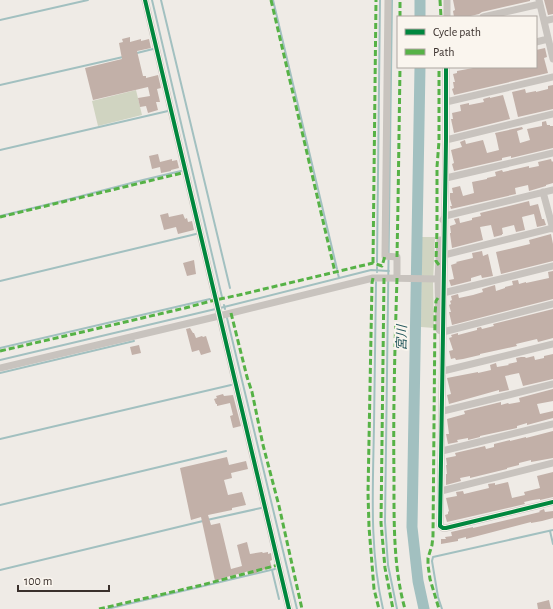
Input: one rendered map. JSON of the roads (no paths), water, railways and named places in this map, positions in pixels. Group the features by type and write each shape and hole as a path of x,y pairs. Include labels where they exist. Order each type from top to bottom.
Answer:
{"street":[{"path":"145,0 289,609"},
{"path":"388,0 385,256 397,257 393,278"},
{"path":"447,0 447,16"},
{"path":"487,16 540,2 553,59"},
{"path":"544,21 553,19"},
{"path":"537,42 548,40"},
{"path":"446,68 443,411 440,526 446,528 553,502"},
{"path":"446,102 553,77"},
{"path":"446,140 553,114"},
{"path":"446,178 553,153"},
{"path":"443,332 439,330 436,279 440,227 445,216 553,190"},
{"path":"444,255 553,228 543,192"},
{"path":"443,293 553,266"},
{"path":"0,368 218,311 373,278 436,279"},
{"path":"443,332 553,304"},
{"path":"443,371 553,344"},
{"path":"443,411 553,384"},
{"path":"442,451 553,424"},
{"path":"441,491 553,463"}],"waterway":[{"path":"0,20 88,0"},
{"path":"152,0 222,297"},
{"path":"161,0 230,288"},
{"path":"273,0 337,269"},
{"path":"377,262 380,0"},
{"path":"392,0 385,522 388,565 397,609"},
{"name":"宮川","path":"420,0 420,16"},
{"path":"137,53 153,49"},
{"path":"0,85 123,57"},
{"name":"宮川","path":"420,68 412,527 418,581 424,609"},
{"path":"0,150 168,111"},
{"path":"0,216 181,171"},
{"path":"0,281 196,234"},
{"path":"377,267 377,272"},
{"path":"0,360 224,307 371,270 389,271"},
{"path":"338,274 339,278"},
{"path":"376,282 373,517 376,564 383,609"},
{"path":"0,348 210,299"},
{"path":"224,305 225,309"},
{"path":"227,318 297,609"},
{"path":"0,373 134,341"},
{"path":"0,439 231,385"},
{"path":"0,505 226,451"},
{"path":"207,520 261,508"},
{"path":"0,570 203,521"},
{"path":"442,609 438,597 432,561 433,557 553,530"},
{"path":"550,531 553,544"},
{"path":"107,609 275,569"},
{"path":"272,570 279,599"}]}
